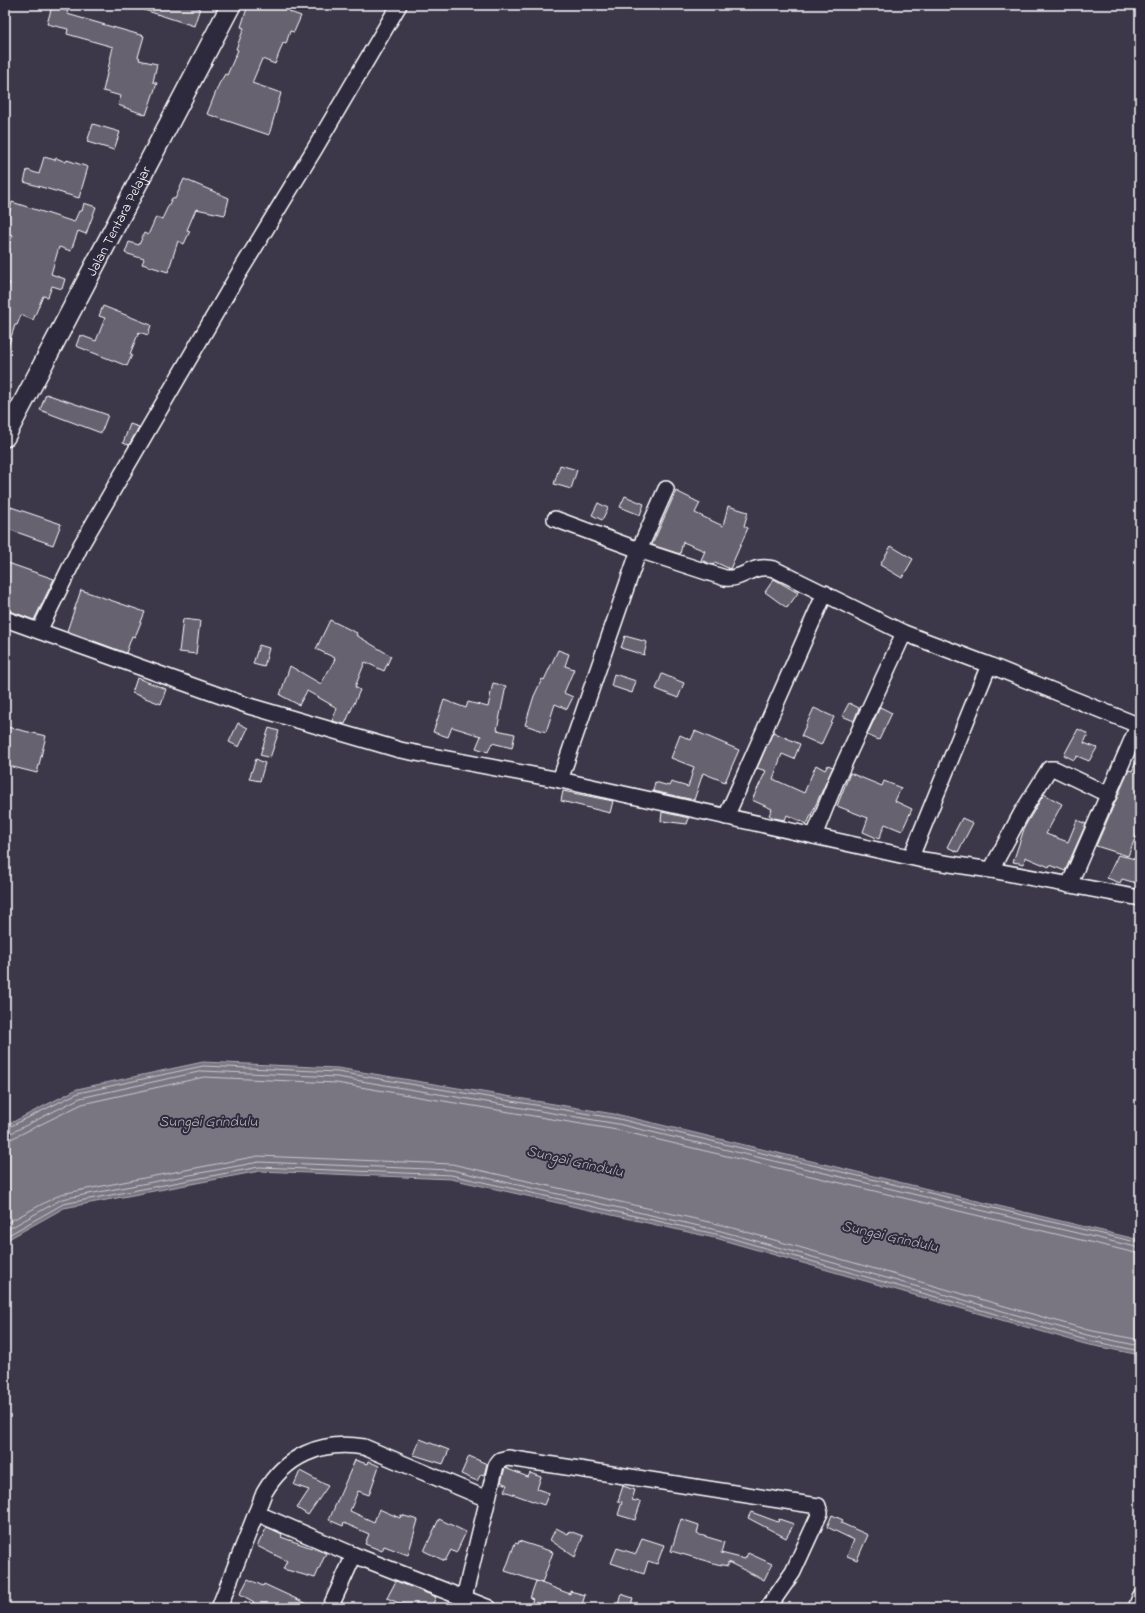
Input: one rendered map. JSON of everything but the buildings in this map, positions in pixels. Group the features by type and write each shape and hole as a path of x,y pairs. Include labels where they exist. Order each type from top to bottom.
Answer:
{"main road":[{"name":"Jalan Tentara Pelajar","path":"5,437 231,5"}],"street":[{"path":"39,631 85,538 236,278 314,150 399,5"},
{"path":"560,780 639,550 666,489"},
{"path":"555,519 639,550 733,579 757,567 764,566 790,575 904,633 989,665 1139,726 1069,886"},
{"path":"726,817 825,593"},
{"path":"5,619 249,706 400,750 560,780 911,857 991,870 1069,886 1140,898"},
{"path":"814,836 836,781 904,633"},
{"path":"911,857 989,665"},
{"path":"991,870 1021,814 1049,769 1055,769 1109,795"},
{"path":"219,1608 267,1488 273,1478 283,1467 297,1458 335,1445 350,1445 364,1448 487,1499"},
{"path":"464,1598 496,1465 500,1460 508,1458 818,1506 820,1513 797,1566 768,1608"},
{"path":"256,1513 354,1555 489,1608"},
{"path":"330,1608 354,1555"},
{"path":"1136,1608 1140,1597"}],"water":[{"name":"Sungai Grindulu","path":"203,1062 338,1068 620,1115 1140,1240 1140,1355 1085,1344 719,1239 451,1179 260,1171 64,1208 5,1241 5,1126 77,1089"}]}
